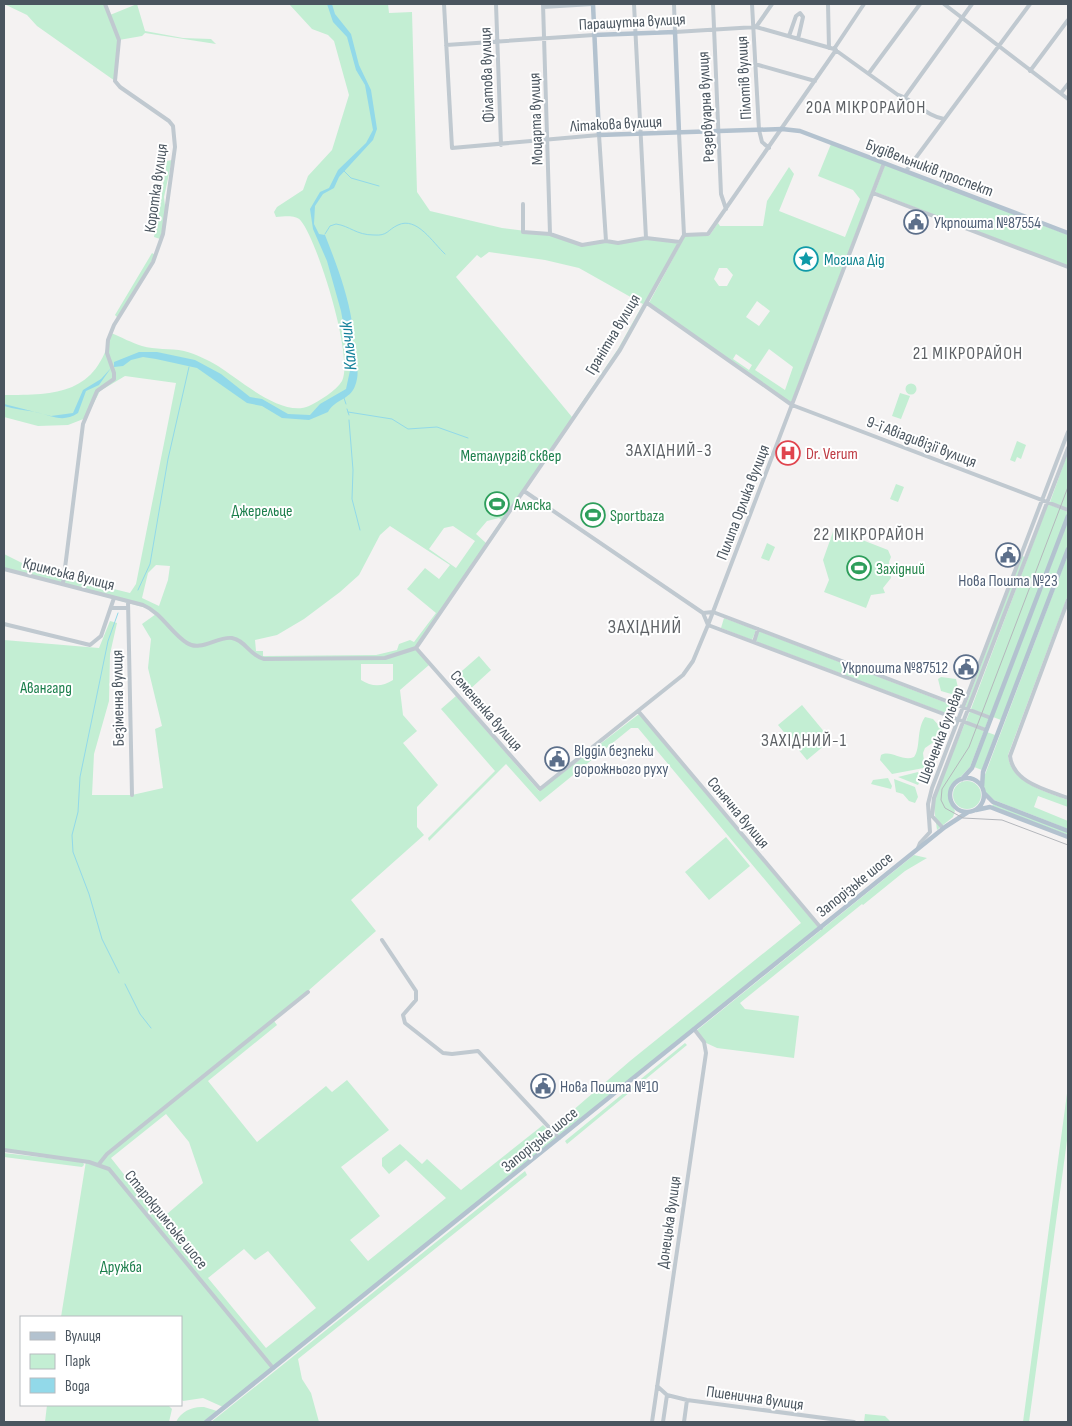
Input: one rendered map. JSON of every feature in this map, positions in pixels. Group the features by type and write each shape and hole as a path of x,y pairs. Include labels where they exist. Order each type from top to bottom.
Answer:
{"main road":[{"path":"593,4 599,136"},
{"name":"Парашутна вулиця","path":"594,35 675,32"},
{"path":"675,32 679,133"},
{"name":"Літакова вулиця","path":"599,136 782,129"},
{"name":"Будівельників проспект","path":"782,129 806,133 1068,233"},
{"path":"956,818 957,812 951,800 951,791 955,784 972,768 1068,516"},
{"path":"970,811 981,803 983,790 982,774 1068,549"},
{"path":"991,718 1002,722"},
{"path":"986,730 997,734"},
{"path":"962,779 973,779 992,802 1068,831"},
{"path":"955,806 970,811 990,807 1068,837"},
{"name":"Запорізьке шосе","path":"206,1422 943,828 956,818 970,811"}],"street":[{"name":"Коротка вулиця","path":"63,584 83,424 94,397 100,388 114,379 114,371 107,349 112,329 153,262 164,234 175,147 173,126 169,121 115,81 119,40 105,4"},
{"path":"444,4 446,45"},
{"name":"Філатова вулиця","path":"496,4 500,145"},
{"path":"543,5 593,4"},
{"path":"634,4 646,238"},
{"path":"674,4 675,32"},
{"name":"Резервуарна вулиця","path":"712,4 721,194 726,209"},
{"name":"Пілотів вулиця","path":"752,4 755,27 759,130 762,142 769,148"},
{"path":"755,27 772,4"},
{"path":"828,4 829,48"},
{"path":"679,133 684,235 708,234 816,81 864,4"},
{"path":"869,73 920,4"},
{"path":"944,4 1068,99"},
{"path":"904,97 972,4"},
{"path":"906,171 1030,4"},
{"name":"Моцарта вулиця","path":"543,5 550,234"},
{"path":"789,36 796,16 800,13 803,17 798,39"},
{"path":"1030,71 1068,20"},
{"name":"Парашутна вулиця","path":"675,32 755,27 829,48 835,50 898,95 933,117 944,119"},
{"name":"Парашутна вулиця","path":"446,45 594,35"},
{"name":"Літакова вулиця","path":"446,45 452,148 599,136"},
{"path":"755,64 816,81"},
{"path":"1061,93 1068,84"},
{"path":"599,136 606,241"},
{"name":"Пилипа Орлика вулиця","path":"540,789 639,712 688,670 708,625 884,163"},
{"path":"873,193 1068,267"},
{"path":"523,204 523,232 550,234 577,244 606,241 618,243 646,238 680,242"},
{"name":"Гранітна вулиця","path":"416,648 620,350 684,235"},
{"name":"9-ї Авіадивізії вулиця","path":"646,303 792,405 1068,510"},
{"name":"Шевченка бульвар","path":"943,828 934,819 932,803 961,721 964,707 1068,432"},
{"path":"1063,446 1068,448"},
{"name":"Шевченка бульвар","path":"918,848 930,832 929,797 961,721 968,709 1068,448"},
{"path":"524,491 703,613 708,625 986,730"},
{"path":"1022,555 1027,557"},
{"name":"Кримська вулиця","path":"4,569 150,608 190,645 232,638 239,641 252,654 264,659 385,658 416,648"},
{"path":"4,624 90,645 101,636 114,598"},
{"path":"1068,600 1010,756 1011,761 1024,779 1068,798"},
{"name":"Безіменна вулиця","path":"128,601 132,795"},
{"path":"112,608 128,608"},
{"path":"703,613 713,612 991,718"},
{"path":"754,642 758,630"},
{"name":"Семененка вулиця","path":"416,648 540,789"},
{"name":"Сонячна вулиця","path":"639,712 821,928"},
{"path":"382,940 416,991 414,1002 403,1015 405,1024 443,1052 452,1054 478,1051 559,1138"},
{"path":"4,1150 99,1164 108,1154 308,992"},
{"name":"Донецька вулиця","path":"652,1422 706,1053 704,1042 694,1029"},
{"name":"Старокримське шосе","path":"99,1164 111,1171 273,1368"},
{"name":"Пшенична вулиця","path":"657,1386 667,1395 687,1400 854,1422"},
{"path":"663,1422 667,1395"},
{"path":"684,1422 687,1400"},
{"path":"810,1416 810,1422"}],"green space":[{"path":"4,4 105,4 110,15 137,4 145,31 183,38 211,39 216,44 145,33 142,36 119,40 115,81 37,26 27,15"},
{"path":"289,4 388,4 389,13 412,12 417,192 430,211 502,228 550,234 577,244 606,241 618,243 646,238 680,242 620,350 416,648 429,665 400,690 403,715 417,731 403,743 438,785 417,807 417,827 424,835 351,900 376,931 274,1021 277,1025 208,1081 257,1142 326,1086 332,1092 347,1080 389,1130 341,1167 380,1216 350,1240 368,1261 446,1198 406,1160 389,1174 382,1166 382,1158 400,1144 422,1164 427,1159 461,1190 543,1125 549,1131 630,1061 801,923 638,728 631,728 540,802 506,764 429,841 428,838 495,771 441,709 456,696 539,791 639,714 818,927 223,1407 203,1398 182,1400 182,1316 61,1316 86,1161 4,1150 4,640 99,648 110,621 117,623 110,654 109,701 94,754 92,795 132,795 163,788 155,729 162,726 148,668 151,639 142,624 156,614 150,609 4,569 4,554 36,570 130,593 136,584 176,383 125,376 100,391 86,418 68,425 38,426 4,417 4,395 41,394 72,387 85,379 96,368 105,353 111,333 142,346 179,350 197,355 218,366 249,388 286,407 298,408 309,406 339,385 342,381 344,368 343,349 339,326 325,275 308,233 301,221 293,217 276,217 274,212 277,207 303,190 308,176 332,150 349,95 334,41 328,35 312,29","holes":["489,252 545,260 579,268 643,304 618,349 572,417 456,277 477,255 481,258","499,518 502,520 486,543 476,534 487,521","390,526 450,565 439,579 425,568 407,589 436,613 414,642 410,640 399,644 397,650 376,655 263,656 263,651 256,651 255,640 277,635 304,619 359,575 380,535","453,526 475,541 456,568 429,549 444,528","156,565 170,566 168,580 159,606 142,598 148,573","361,664 393,664 393,680 377,685 361,680","166,1114 189,1142 203,1183 160,1220 111,1158","244,1249 255,1260 268,1251 316,1308 266,1348 208,1278"]},
{"path":"831,144 882,164 791,403 649,303 685,236 709,236 718,223 720,226 763,226 767,201 789,167 794,174 779,211 845,237 860,199 853,190 818,176","holes":["719,268 727,268 733,275 727,286 719,286 714,279","757,301 770,311 759,326 746,317","769,349 793,367 785,390 755,370","736,354 752,365 749,370 733,359"]},
{"path":"172,160 164,197 166,215 160,239 154,237 167,161"},
{"path":"885,165 1068,235 1068,266 875,192"},
{"path":"152,253 155,255 119,319 115,315"},
{"path":"911,383 917,389 911,395 905,389"},
{"path":"900,393 910,396 901,419 892,416"},
{"path":"1017,441 1026,445 1021,459 1017,457 1015,462 1010,460"},
{"path":"1068,452 1068,509 1050,502"},
{"path":"896,484 904,487 898,502 890,499"},
{"path":"1048,504 1068,512 990,716 971,709"},
{"path":"1068,521 1068,545 1001,720 993,717"},
{"name":"Західний","path":"834,529 888,550 891,557 889,562 891,578 883,588 885,593 871,595 866,608 824,592 829,580 823,560"},
{"path":"767,543 775,547 769,561 761,558"},
{"path":"1068,554 1068,595 1008,755 1010,765 1022,779 1040,790 1068,800 1068,807 1038,796 1034,807 1068,821 1068,829 994,800 985,792 983,780"},
{"path":"1022,556 1025,557 968,708 965,707"},
{"path":"724,618 756,630 752,640 721,628"},
{"path":"759,631 952,705 948,714 755,641"},
{"path":"479,656 491,670 468,691 455,677"},
{"path":"941,677 956,679 958,696 941,691 938,679"},
{"path":"802,705 831,740 807,760 778,725"},
{"path":"970,711 989,718 985,728 966,721"},
{"path":"925,717 933,719 942,729 941,737 925,748 923,753 924,761 929,767 892,774 880,760 881,755 889,753 905,758 914,757 920,727"},
{"path":"965,723 984,731 970,767 949,789 949,801 955,811 953,817 937,830 933,800"},
{"path":"987,732 995,735 982,770 974,767"},
{"path":"918,772 921,779 918,785 898,777"},
{"path":"888,778 892,786 891,789 871,784 873,780"},
{"path":"894,779 915,787 918,797 915,803 909,801 903,794 896,792"},
{"path":"967,781 977,785 981,795 977,805 967,809 957,805 953,795 957,785"},
{"path":"993,804 1068,832 1068,835 992,806"},
{"path":"726,837 750,866 709,900 685,872"},
{"path":"914,855 927,858 905,871 862,904 740,1003 745,1009 799,1016 794,1058 717,1048 704,1042 696,1031"},
{"path":"685,1043 687,1045 567,1144 565,1141"},
{"path":"1068,1086 1068,1133 1029,1422 1023,1422"},
{"path":"4,1153 83,1162 84,1165 82,1167 4,1157"},
{"path":"525,1171 527,1175 298,1359 302,1379 311,1393 319,1422 211,1422"},
{"path":"47,1406 169,1406 172,1409 169,1422 45,1422"},
{"path":"204,1407 217,1411 203,1422 176,1422 188,1410"},
{"path":"865,1414 885,1416 891,1422 864,1422"}],"water":[{"name":"Кальчик","path":"327,4 332,4 335,14 351,34 359,65 371,90 377,129 373,140 339,177 334,188 323,194 315,206 314,224 319,234 325,235 341,277 350,311 352,345 357,366 357,380 353,391 334,404 328,412 309,420 282,418 262,406 247,403 197,368 143,357 131,360 123,366 114,367 114,362 139,352 157,352 195,360 221,374 250,397 262,399 288,414 310,415 320,404 346,389 351,366 341,311 327,261 313,229 310,209 320,192 329,188 338,170 366,143 373,130 365,85 356,70 347,37 333,22"},
{"path":"111,368 99,385 86,391 78,413 67,418 52,417 43,414 51,416 73,413 83,390 101,379"},
{"path":"4,404 34,412 4,406"}],"waterway":[{"path":"344,171 351,178 379,186"},
{"path":"325,234 330,226 336,224 368,235 385,234 398,225 412,224 424,232 445,254"},
{"path":"138,590 150,564 168,459 189,367"},
{"path":"344,398 346,404"},
{"path":"347,409 349,415"},
{"path":"348,412 392,419 408,429 437,427 468,438"},
{"path":"349,420 353,470 352,499 360,530"},
{"path":"118,613 108,641 80,777 78,812 72,835 73,852 89,894 102,939 119,973"},
{"path":"125,984 140,1014 151,1028"}],"tram line":[{"path":"1068,487 969,747 942,789 941,800 945,808 963,818 1002,820 1068,845"}],"place":[{"name":"Укрпошта №87554","path":"916,222"},
{"name":"Могила Дiд","path":"806,259"},
{"name":"Dr. Verum","path":"788,453"},
{"name":"Аляска","path":"497,504"},
{"name":"Sportbaza","path":"593,515"},
{"name":"Нова Пошта №23","path":"1008,555"},
{"name":"Західний","path":"859,568"},
{"name":"Укрпошта №87512","path":"966,667"},
{"name":"ВІдділ безпеки дорожнього руху","path":"557,759"},
{"name":"Нова Пошта №10","path":"543,1086"}],"district":[{"name":"20А МІКРОРАЙОН","path":"866,107"},
{"name":"21 МІКРОРАЙОН","path":"968,353"},
{"name":"ЗАХІДНИЙ-3","path":"669,450"},
{"name":"22 МІКРОРАЙОН","path":"869,534"},
{"name":"ЗАХІДНИЙ","path":"645,626"},
{"name":"ЗАХІДНИЙ-1","path":"804,740"}],"park label":[{"name":"Металургів сквер","path":"511,455"},
{"name":"Джерельце","path":"262,510"},
{"name":"Авангард","path":"46,687"},
{"name":"Дружба","path":"121,1266"}]}
